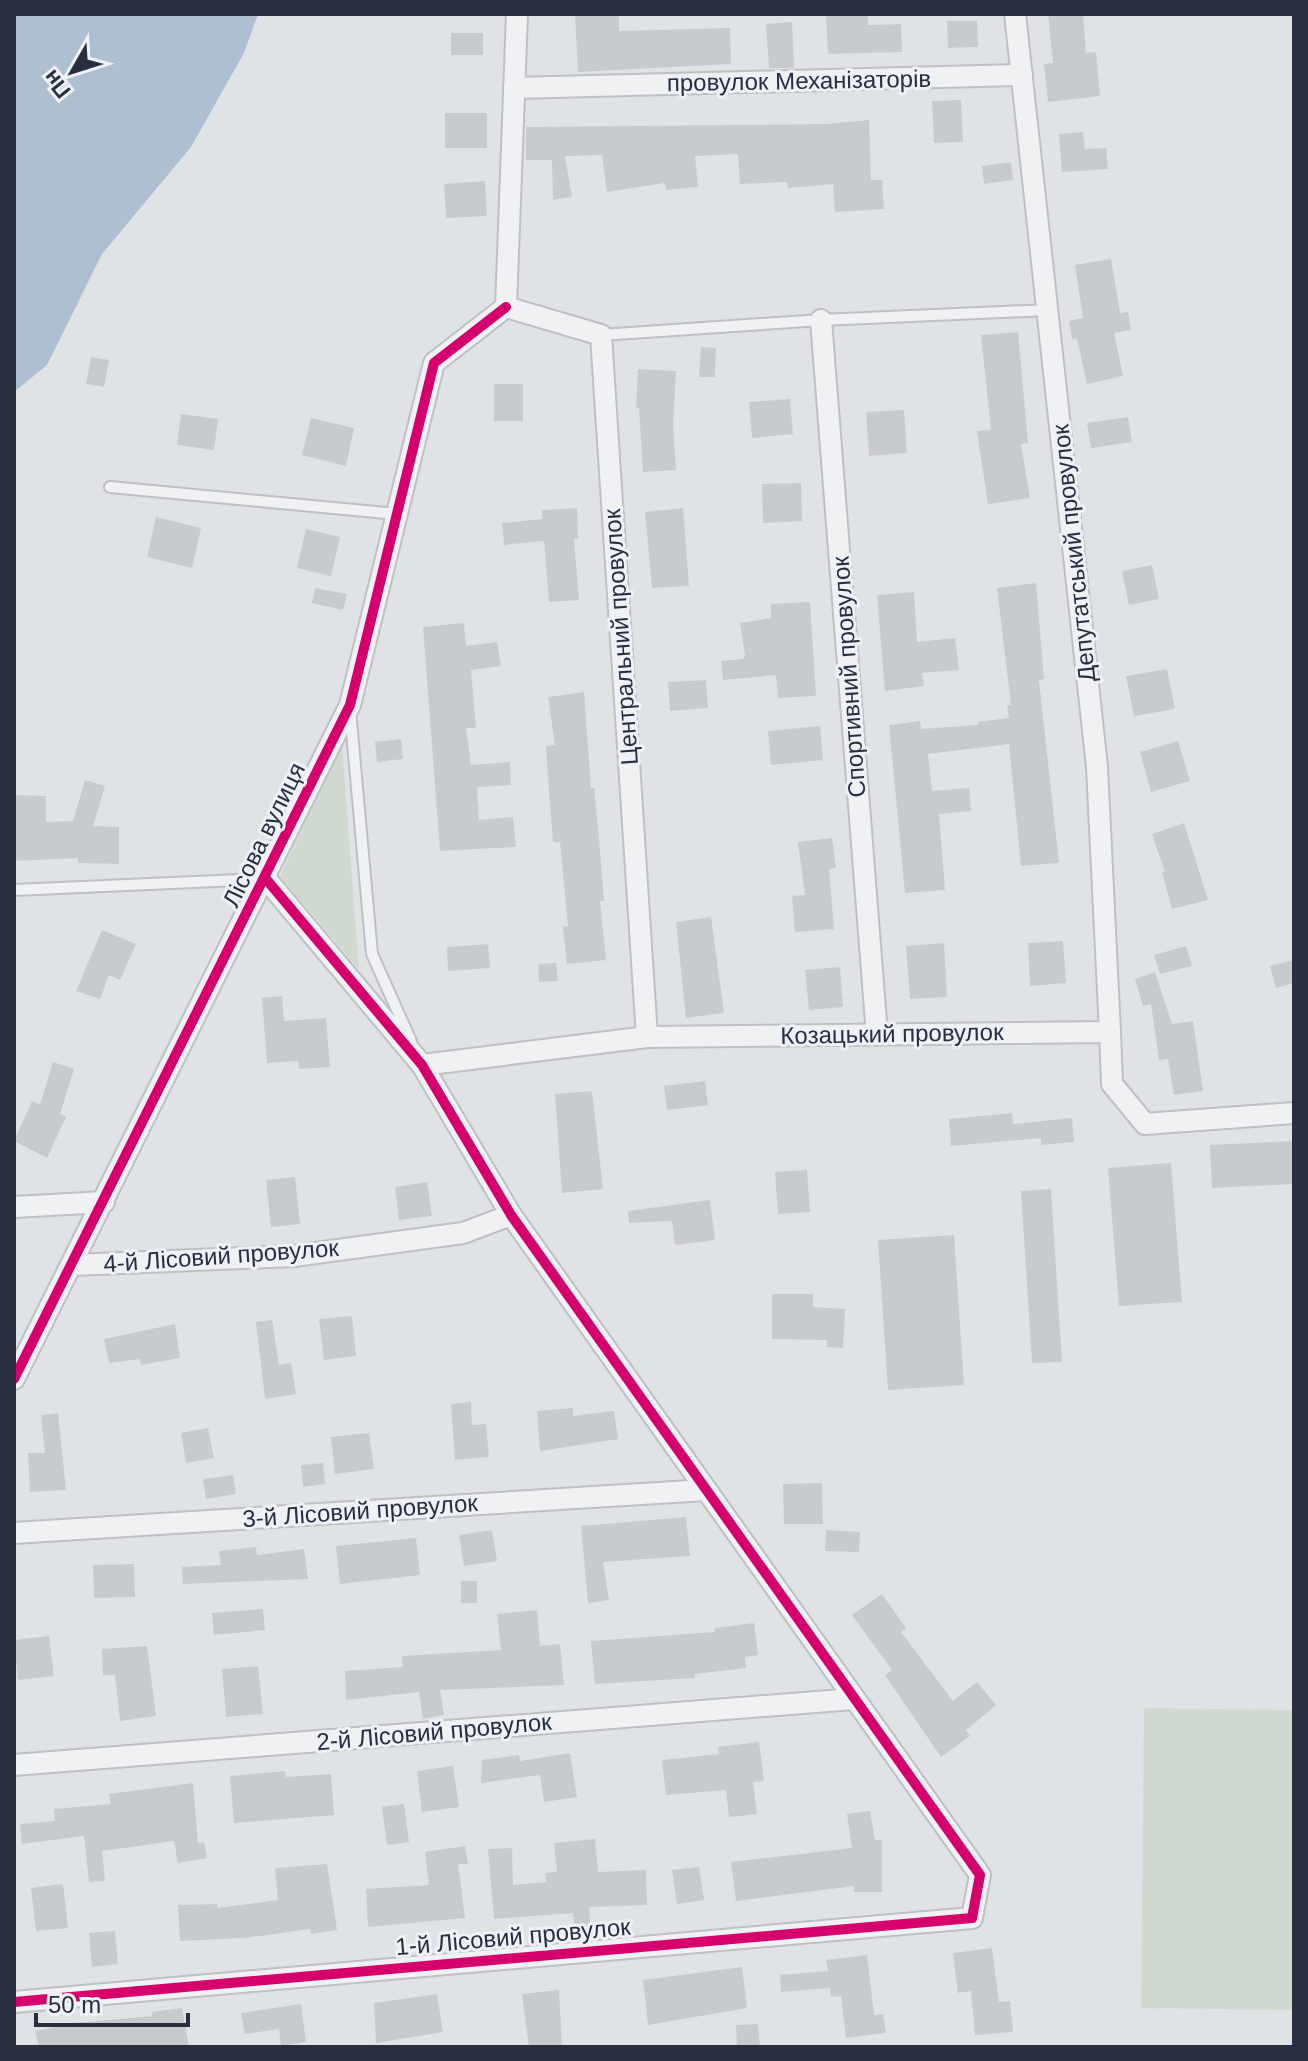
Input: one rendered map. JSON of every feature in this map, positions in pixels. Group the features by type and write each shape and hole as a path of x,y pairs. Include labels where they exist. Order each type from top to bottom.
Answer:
{"street":[{"path":"517,14 506,307 601,335"},
{"path":"1015,14 1022,75"},
{"name":"провулок Механізаторів","path":"514,88 1022,75"},
{"name":"Депутатський провулок","path":"1022,75 1097,767 1110,1032"},
{"name":"Лісова вулиця","path":"14,1379 266,879 350,705 434,363 506,307"},
{"name":"Спортивний провулок","path":"821,320 877,1035"},
{"name":"Центральний провулок","path":"601,335 647,1037"},
{"path":"266,879 422,1065 511,1215 854,1699"},
{"path":"1110,1032 1112,1084 1145,1124 1294,1113"},
{"name":"Козацький провулок","path":"422,1065 647,1037 1110,1032"},
{"path":"14,1207 104,1202"},
{"name":"4-й Лісовий провулок","path":"72,1265 294,1256 463,1233 511,1215"},
{"name":"3-й Лісовий провулок","path":"14,1533 706,1490"},
{"name":"2-й Лісовий провулок","path":"14,1765 854,1699"},
{"name":"1-й Лісовий провулок","path":"14,2002 972,1918 980,1875 854,1699"}],"lane":[{"path":"601,335 821,320 1048,310"},
{"path":"110,487 397,514"},
{"path":"350,705 372,954 422,1065"},
{"path":"14,890 266,879"}],"shaded area":[{"path":"342,744 359,970 280,876"},
{"path":"1144,1708 1294,1710 1294,2010 1141,2008"}],"water":[{"path":"14,14 258,14 244,53 191,147 102,254 47,365 14,392"}],"building":[{"path":"575,14 619,14 619,31 730,28 731,64 578,72"},
{"path":"826,14 868,14 868,25 901,24 902,52 828,54"},
{"path":"1048,14 1083,14 1086,53 1096,52 1100,96 1048,102 1044,64 1053,63"},
{"path":"947,21 977,21 978,47 948,48"},
{"path":"792,22 794,68 769,68 766,24"},
{"path":"451,33 483,33 483,55 451,55"},
{"path":"961,100 963,142 934,143 932,101"},
{"path":"445,113 487,113 487,148 445,148"},
{"path":"869,120 871,180 882,180 884,209 835,212 833,184 788,188 787,182 740,184 738,154 695,156 698,187 666,190 665,183 607,192 602,155 565,156 572,197 553,200 552,160 526,160 526,127 827,124"},
{"path":"1083,132 1085,149 1106,148 1108,169 1062,172 1059,134"},
{"path":"1011,162 1013,180 984,184 982,166"},
{"path":"485,181 487,216 446,218 444,184"},
{"path":"1111,259 1120,313 1128,312 1131,330 1114,333 1123,376 1087,384 1077,338 1072,339 1069,321 1083,318 1075,265"},
{"path":"1018,332 1028,443 1021,444 1030,498 988,504 977,431 991,430 981,335"},
{"path":"701,347 716,348 715,377 699,377"},
{"path":"91,357 109,360 104,387 86,384"},
{"path":"638,369 676,371 673,424 676,470 643,472 639,408 636,408"},
{"path":"494,384 523,384 523,421 494,421"},
{"path":"790,399 793,434 752,438 749,402"},
{"path":"904,410 907,453 869,456 866,412"},
{"path":"181,414 218,419 214,450 177,445"},
{"path":"1128,417 1132,442 1091,448 1087,423"},
{"path":"311,418 354,428 346,466 302,455"},
{"path":"801,483 802,521 763,523 762,484"},
{"path":"577,508 578,539 574,539 579,600 549,602 544,541 504,545 502,523 542,519 542,510"},
{"path":"683,508 689,586 652,588 645,512"},
{"path":"156,517 201,528 192,568 147,557"},
{"path":"306,529 340,537 331,576 297,568"},
{"path":"1152,565 1159,599 1129,605 1122,571"},
{"path":"1036,583 1044,679 1039,680 1059,863 1021,866 1009,744 928,754 932,791 969,788 971,811 939,814 945,890 905,893 889,725 920,721 921,729 978,725 978,722 1009,718 1007,705 1011,705 997,588"},
{"path":"315,588 347,594 343,610 312,603"},
{"path":"914,592 917,642 955,638 959,670 922,673 924,686 885,691 877,595"},
{"path":"810,602 816,696 778,698 776,675 723,680 721,661 743,659 745,655 740,623 771,618 771,604"},
{"path":"464,623 466,646 497,642 501,666 471,670 476,728 466,728 471,765 510,762 511,785 477,787 479,820 513,817 516,847 440,851 423,627"},
{"path":"1167,669 1175,709 1134,716 1126,676"},
{"path":"706,680 708,708 670,711 668,682"},
{"path":"584,692 591,788 594,788 599,838 604,901 600,901 606,960 567,964 563,927 568,926 560,842 553,842 549,792 546,746 555,745 548,697"},
{"path":"820,726 823,760 771,765 768,731"},
{"path":"401,739 403,759 377,762 375,742"},
{"path":"1178,741 1190,781 1151,792 1140,752"},
{"path":"85,780 105,786 93,826 119,827 119,864 78,863 78,858 14,861 14,795 46,796 46,822 73,821"},
{"path":"1184,823 1208,900 1172,909 1162,872 1165,872 1152,834"},
{"path":"832,838 836,868 829,869 834,929 795,932 792,896 805,895 798,842"},
{"path":"711,917 724,1013 686,1018 676,922"},
{"path":"102,930 136,944 120,980 109,975 100,999 76,991"},
{"path":"1063,941 1066,983 1030,986 1028,943"},
{"path":"944,943 947,997 910,999 906,946"},
{"path":"488,944 490,968 448,971 447,947"},
{"path":"1186,946 1192,966 1160,974 1154,955"},
{"path":"1294,960 1294,983 1276,988 1270,966"},
{"path":"556,963 558,981 539,982 538,964"},
{"path":"840,967 843,1007 809,1010 805,970"},
{"path":"1155,972 1172,1024 1193,1021 1203,1091 1174,1095 1168,1059 1159,1060 1151,1004 1143,1006 1135,979"},
{"path":"282,996 284,1021 326,1018 330,1067 299,1069 298,1061 267,1063 262,998"},
{"path":"53,1062 74,1069 60,1114 66,1117 47,1158 14,1141 32,1101 40,1105"},
{"path":"705,1081 708,1105 667,1110 664,1086"},
{"path":"592,1091 603,1189 562,1193 555,1094"},
{"path":"1012,1113 1013,1124 1072,1118 1074,1142 1041,1145 1041,1138 951,1146 949,1119"},
{"path":"1294,1141 1294,1184 1212,1188 1210,1145"},
{"path":"1171,1163 1182,1302 1119,1306 1108,1168"},
{"path":"807,1170 810,1212 778,1214 775,1172"},
{"path":"295,1177 300,1224 271,1227 266,1180"},
{"path":"427,1182 432,1216 399,1220 395,1187"},
{"path":"1051,1189 1062,1362 1032,1363 1021,1191"},
{"path":"710,1200 715,1240 675,1245 672,1221 629,1223 628,1211"},
{"path":"954,1235 964,1385 888,1390 878,1240"},
{"path":"772,1294 813,1294 813,1307 845,1309 843,1348 827,1347 827,1340 772,1339"},
{"path":"352,1316 356,1356 324,1360 319,1319"},
{"path":"272,1320 279,1365 291,1363 296,1394 265,1399 256,1322"},
{"path":"175,1324 180,1358 141,1365 140,1359 109,1363 104,1339"},
{"path":"471,1402 472,1425 486,1424 489,1457 455,1460 451,1404"},
{"path":"573,1408 573,1416 614,1411 618,1439 540,1451 537,1411"},
{"path":"58,1413 66,1490 30,1492 28,1453 45,1453 41,1415"},
{"path":"208,1428 214,1458 186,1463 181,1433"},
{"path":"369,1433 374,1469 335,1474 331,1437"},
{"path":"323,1463 325,1484 303,1487 301,1465"},
{"path":"233,1475 236,1494 206,1499 203,1479"},
{"path":"822,1483 823,1524 784,1524 783,1484"},
{"path":"686,1517 690,1556 603,1562 609,1600 588,1603 581,1526"},
{"path":"492,1530 497,1561 464,1566 459,1535"},
{"path":"826,1530 860,1532 859,1552 825,1551"},
{"path":"416,1538 420,1575 340,1584 336,1546"},
{"path":"256,1547 257,1555 304,1549 308,1579 183,1584 182,1567 221,1565 219,1551"},
{"path":"134,1564 135,1597 94,1598 93,1565"},
{"path":"461,1581 477,1581 477,1603 461,1603"},
{"path":"882,1594 906,1628 901,1632 953,1701 977,1682 996,1705 966,1730 970,1736 941,1757 885,1675 892,1670 852,1615"},
{"path":"263,1609 265,1630 214,1635 212,1613"},
{"path":"537,1610 540,1646 560,1644 564,1685 440,1690 444,1715 423,1719 419,1692 346,1700 345,1671 403,1667 402,1656 501,1650 497,1614"},
{"path":"754,1623 758,1655 745,1657 746,1668 695,1674 695,1678 595,1684 591,1641 715,1632 715,1628"},
{"path":"49,1636 54,1676 18,1680 14,1640"},
{"path":"147,1646 156,1716 120,1721 115,1675 103,1675 102,1649"},
{"path":"258,1666 263,1714 226,1717 222,1669"},
{"path":"759,1742 764,1781 753,1782 757,1814 729,1817 726,1790 666,1795 662,1760 719,1754 718,1747"},
{"path":"570,1753 577,1797 544,1802 540,1775 481,1783 482,1760 519,1755 520,1761"},
{"path":"453,1766 459,1807 422,1812 417,1771"},
{"path":"285,1771 286,1777 331,1774 334,1815 234,1823 230,1776"},
{"path":"193,1783 198,1843 204,1842 207,1858 178,1863 174,1841 102,1851 105,1881 89,1882 84,1836 22,1844 20,1824 55,1821 54,1809 111,1804 109,1794"},
{"path":"404,1804 409,1842 387,1845 382,1807"},
{"path":"870,1811 875,1840 882,1840 882,1892 854,1892 854,1886 736,1901 731,1862 852,1848 847,1814"},
{"path":"595,1839 598,1872 646,1870 647,1905 589,1907 591,1938 576,1940 573,1913 494,1919 488,1849 512,1848 513,1885 546,1882 545,1873 557,1872 554,1843"},
{"path":"465,1846 468,1864 458,1864 465,1918 368,1927 366,1889 429,1885 425,1852"},
{"path":"327,1864 337,1930 311,1934 310,1929 244,1938 180,1941 178,1905 217,1904 217,1908 278,1900 275,1868"},
{"path":"699,1867 704,1900 677,1904 672,1870"},
{"path":"63,1884 68,1928 36,1931 31,1888"},
{"path":"115,1931 118,1964 92,1967 89,1933"},
{"path":"992,1948 999,2002 1010,2001 1013,2032 975,2035 971,1991 958,1993 953,1953"},
{"path":"867,1955 874,2015 883,2014 886,2033 846,2038 841,1996 831,1997 830,1988 781,1992 780,1975 828,1971 826,1960"},
{"path":"742,1967 747,2008 648,2025 643,1980"},
{"path":"559,1990 562,2047 529,2047 522,1994"},
{"path":"437,1994 443,2032 376,2043 374,2003"},
{"path":"301,2004 306,2042 281,2046 279,2029 245,2034 241,2013"},
{"path":"182,2008 189,2047 39,2047 35,2031 75,2023 152,2016 152,2012"},
{"path":"758,2024 760,2047 737,2047 736,2025"}],"cycle path":[{"path":"14,1379 350,705 434,363 506,307"},
{"path":"14,2002 972,1918 980,1875 511,1215 422,1065 266,879"}]}
